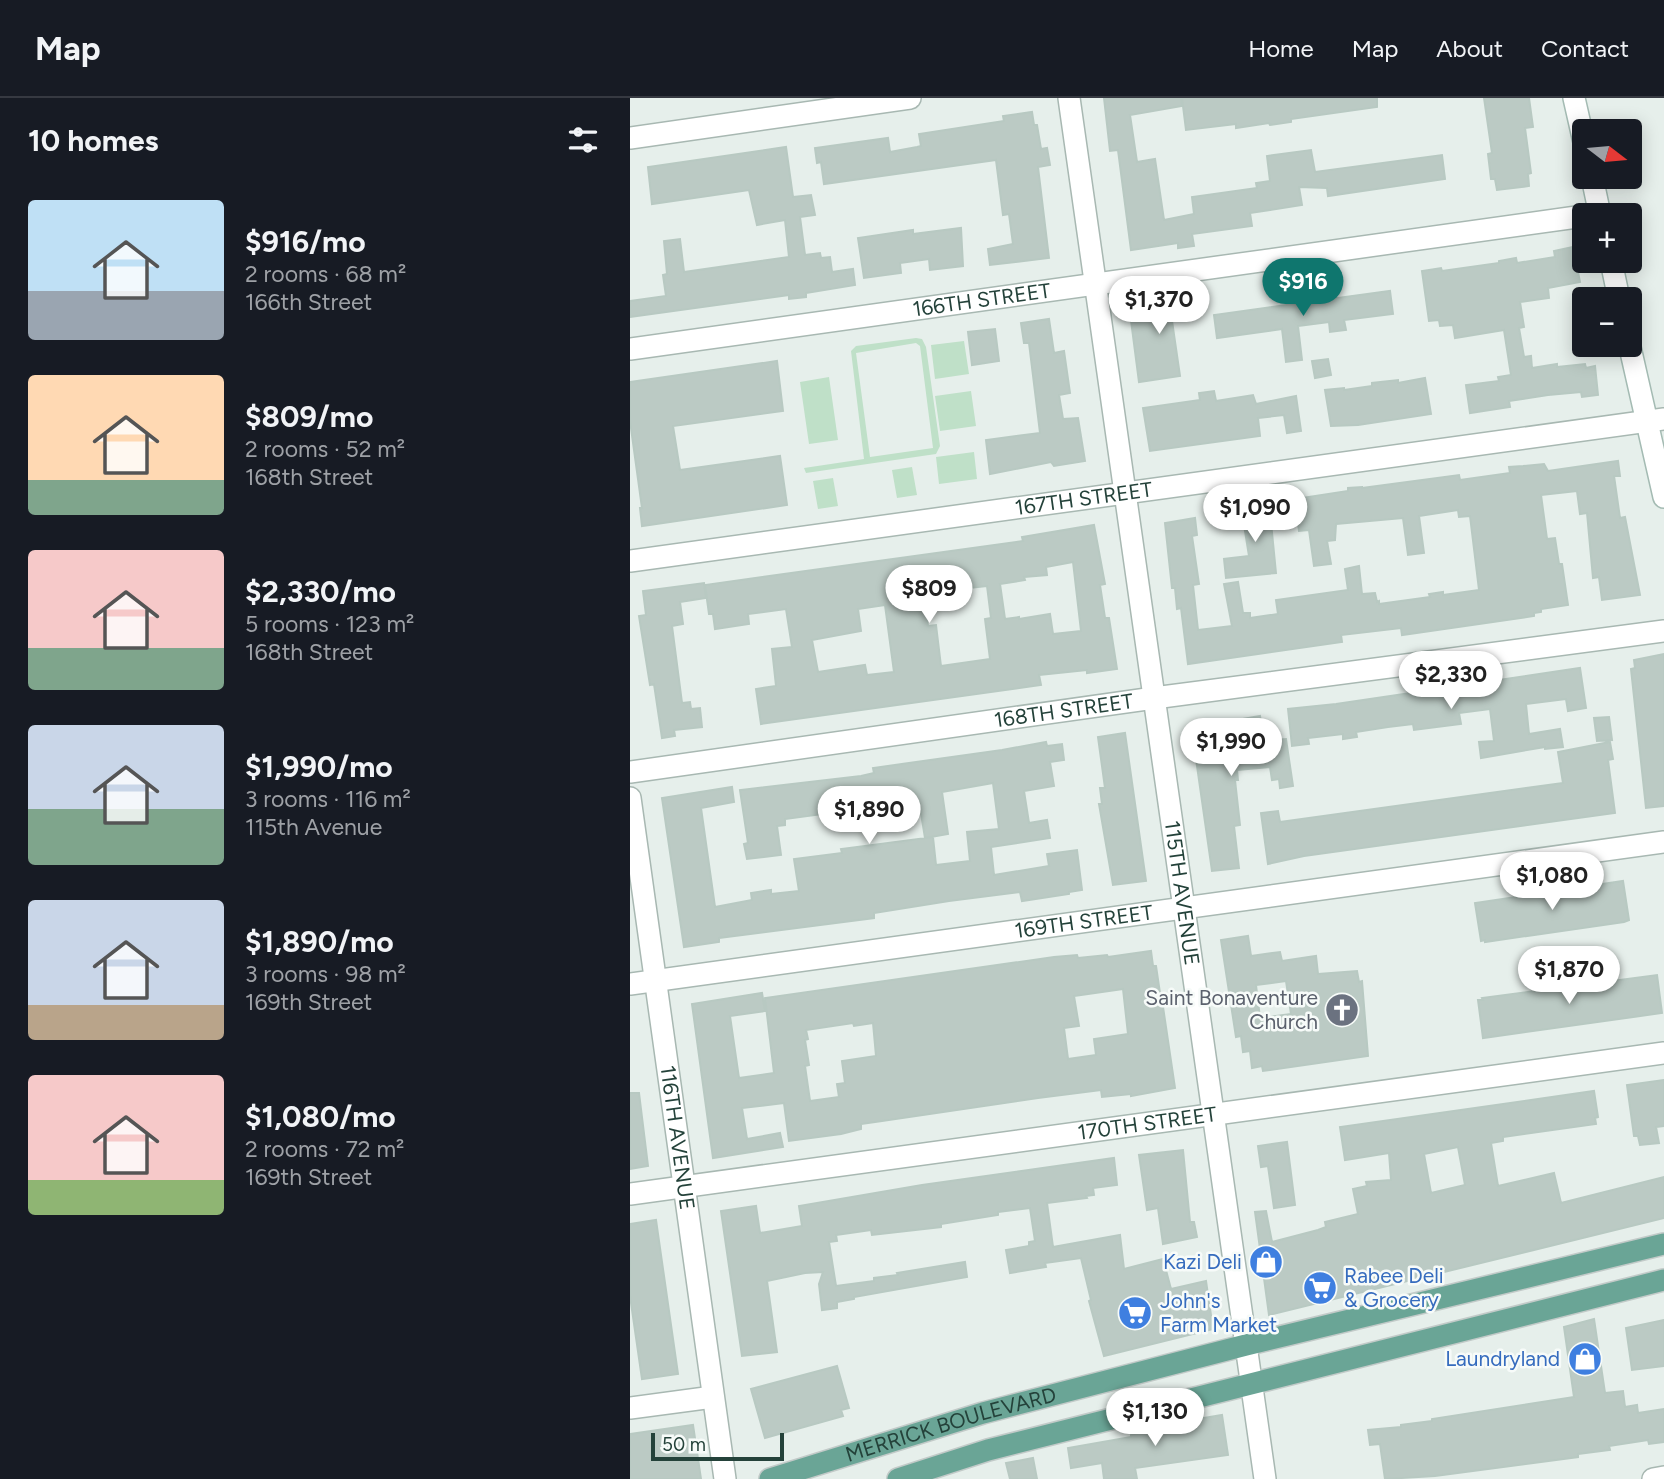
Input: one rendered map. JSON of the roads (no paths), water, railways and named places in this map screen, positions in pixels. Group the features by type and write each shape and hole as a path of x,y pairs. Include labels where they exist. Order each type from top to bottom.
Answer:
{"main road":[{"name":"MERRICK BOULEVARD","path":"770,1479 967,1418 1245,1345 1664,1244"},
{"name":"MERRICK BOULEVARD","path":"898,1479 981,1453 1664,1280"},
{"path":"967,1418 981,1453"}],"street":[{"path":"630,138 910,98"},
{"name":"115TH AVENUE","path":"1069,98 1265,1479"},
{"path":"1574,98 1579,119"},
{"name":"166TH STREET","path":"630,349 1572,218"},
{"path":"1634,357 1656,421 1664,497"},
{"name":"167TH STREET","path":"630,561 1124,491 1656,421"},
{"name":"168TH STREET","path":"630,772 1154,698 1664,631"},
{"name":"116TH AVENUE","path":"630,798 725,1479"},
{"name":"169TH STREET","path":"630,984 1664,842"},
{"name":"170TH STREET","path":"630,1194 1664,1053"},
{"path":"630,1408 713,1397"},
{"path":"1653,1479 1664,1477"}],"place":[{"name":"Saint Bonaventure Church","path":"1342,1010"},
{"name":"Kazi Deli","path":"1266,1262"},
{"name":"Rabee Deli & Grocery","path":"1320,1288"},
{"name":"John's Farm Market","path":"1135,1313"},
{"name":"Laundryland","path":"1585,1359"}]}
